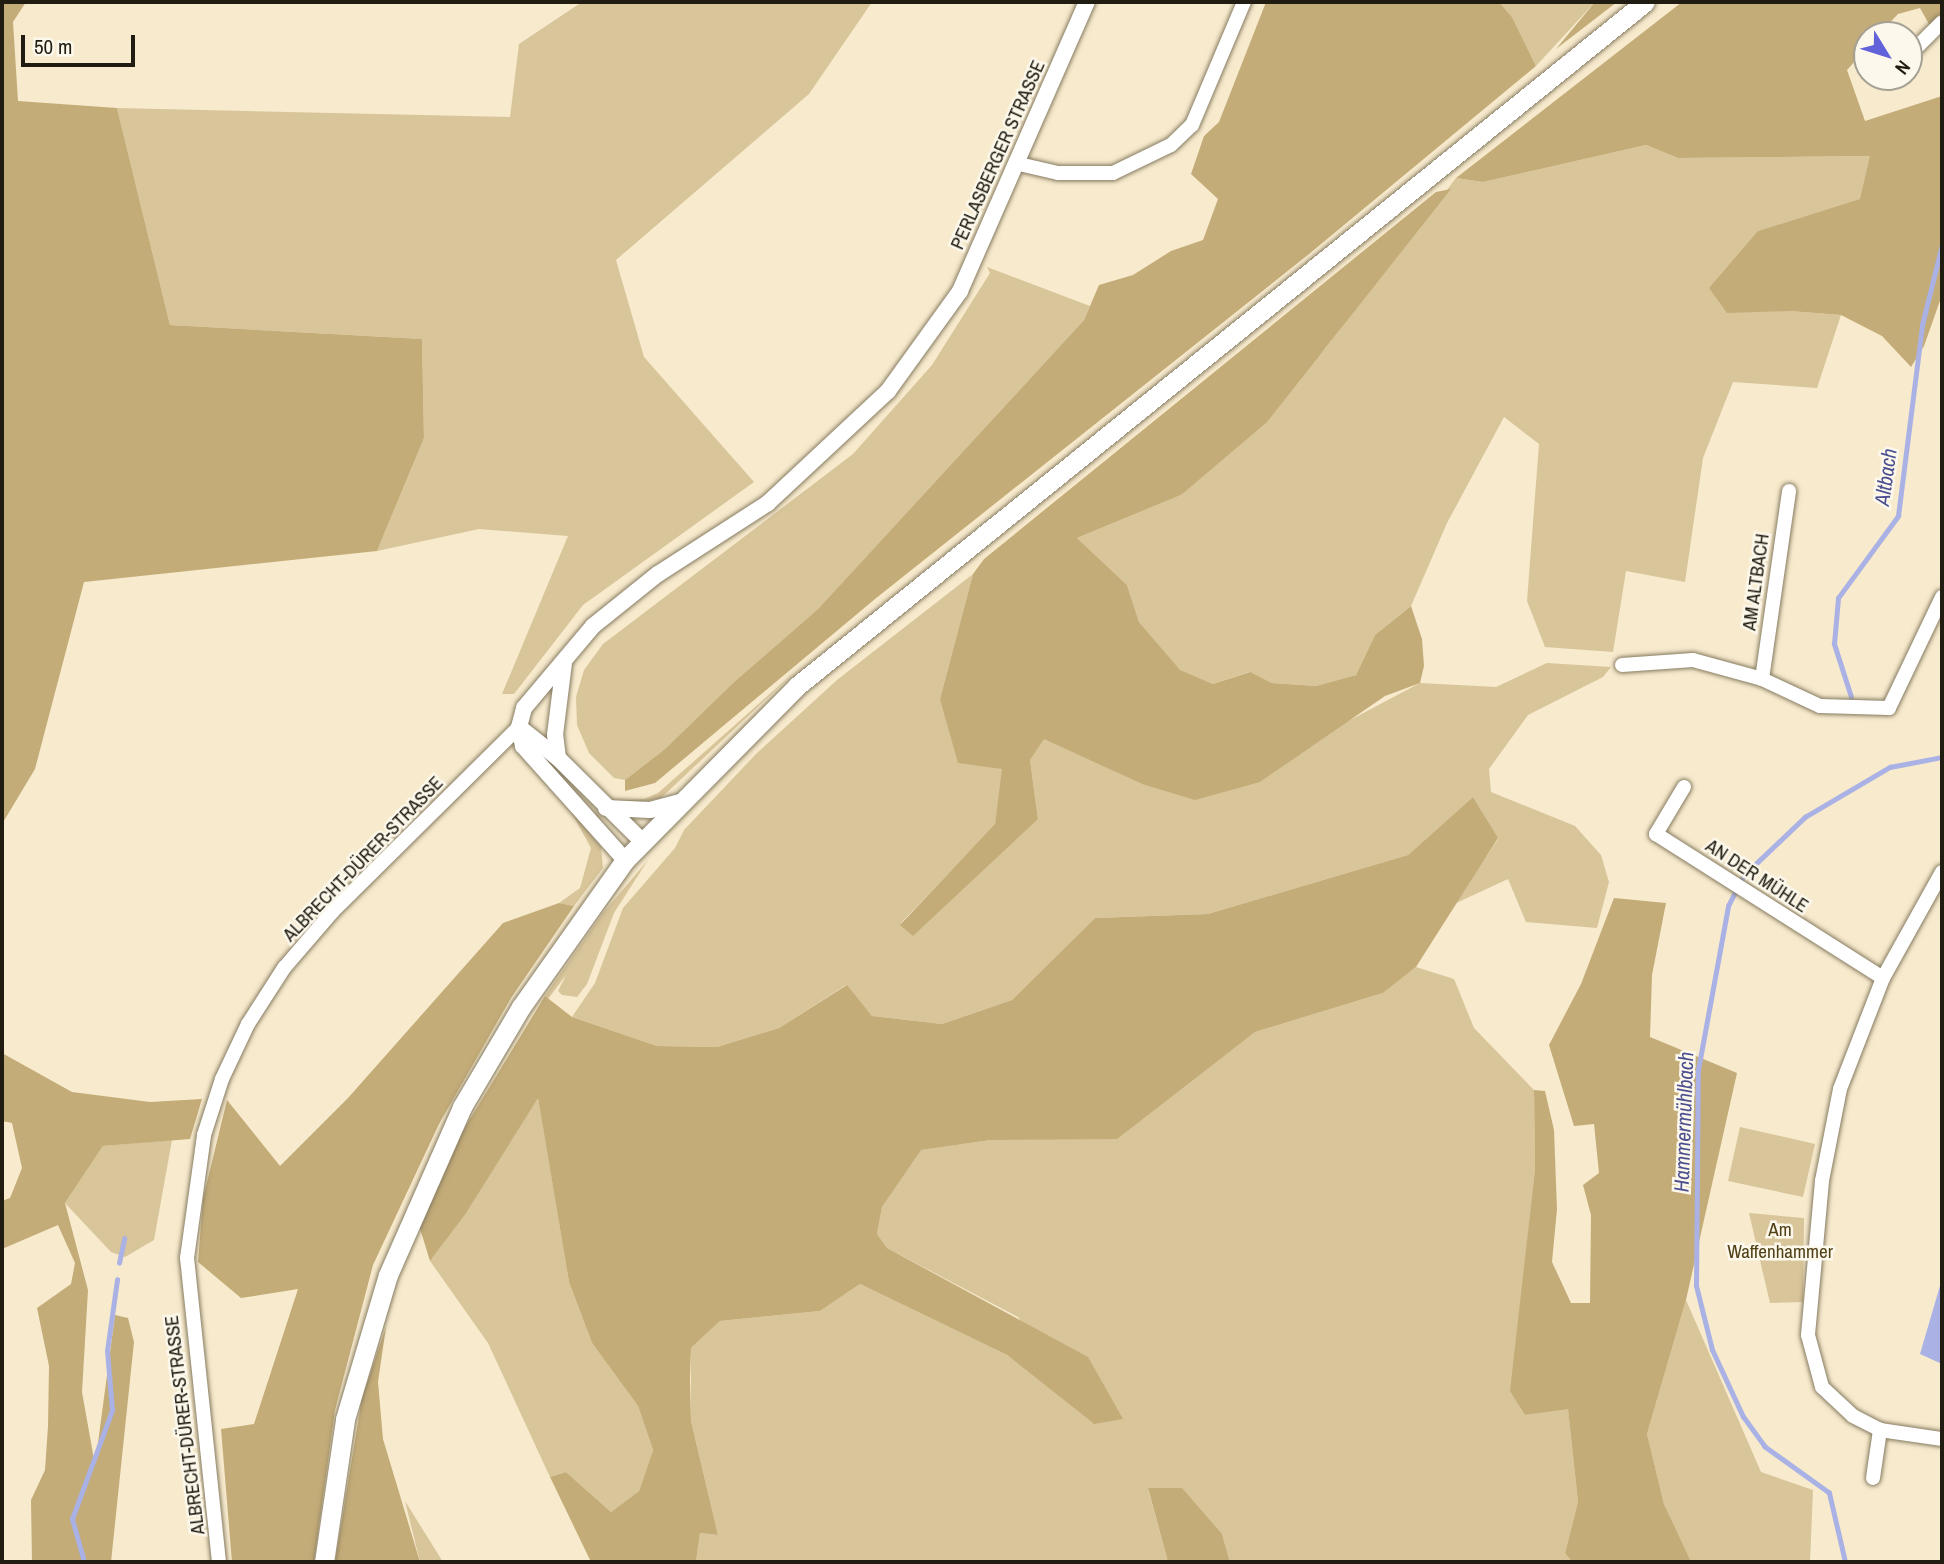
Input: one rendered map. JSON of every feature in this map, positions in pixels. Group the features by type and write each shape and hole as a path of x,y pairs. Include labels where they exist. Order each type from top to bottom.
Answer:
{"main road":[{"path":"324,1562 345,1419 388,1275 461,1107 521,1007 625,860 679,802 797,686 923,581 1645,2"}],"street":[{"name":"PERLASBERGER STRASSE","path":"519,727 524,708 593,626 658,575 768,502 888,391 941,322 1019,164 1087,2"},
{"path":"1019,164 1058,173 1113,173 1171,145 1192,125 1244,2"},
{"path":"1923,41 1942,22"},
{"name":"AM ALTBACH","path":"1762,678 1789,491"},
{"path":"1622,666 1693,660 1762,678 1820,706 1889,708 1942,597"},
{"path":"558,758 555,735 564,661"},
{"path":"519,727 558,758 642,841"},
{"path":"519,727 523,746 625,860"},
{"name":"ALBRECHT-DÜRER-STRASSE","path":"219,1562 187,1258 204,1135 222,1079 248,1024 284,968 333,911 519,727"},
{"name":"AN DER MÜHLE","path":"1684,787 1656,834 1883,978"},
{"path":"606,808 650,810 679,802"},
{"path":"1941,877 1883,978 1840,1089 1822,1181 1808,1335 1822,1387 1853,1416 1881,1430 1942,1439"},
{"path":"1873,1478 1881,1430"}],"green space":[{"path":"582,2 872,2 809,94 616,260 644,357 754,482 583,605 514,694 502,694 568,536 479,529 377,551 424,438 422,339 170,325 117,108 510,117 519,44"},
{"path":"1499,2 1595,2 1536,66 1512,17"},
{"path":"1646,145 1678,158 1871,156 1861,199 1758,231 1790,311 1841,315 1817,388 1733,382 1703,458 1685,582 1626,571 1613,652 1545,647 1527,601 1539,444 1504,417 1447,523 1411,606 1375,635 1356,675 1316,686 1272,683 1249,672 1213,684 1179,670 1139,622 1127,585 1077,538 1181,495 1325,349 1456,178 1483,182"},
{"path":"987,267 1090,306 1084,320 818,609 734,682 665,749 625,780 614,778 589,753 577,725 576,697 584,670 603,644 853,454 932,365 990,273"},
{"path":"973,574 940,699 1003,769 995,825 900,924 1038,819 1030,760 1044,738 1142,784 1260,782 1337,727 1420,683 1496,687 1547,663 1611,667 1603,677 1528,715 1489,769 1491,792 1575,826 1601,855 1609,882 1597,928 1526,922 1508,879 1454,904 1498,839 1473,797 1408,855 1208,914 1095,918 1012,1000 942,1024 872,1016 846,985 779,1028 717,1047 657,1046 572,1017 595,983 623,908 675,848 684,830 756,754 837,680"},
{"path":"796,671 661,798 642,802 612,801 644,799 658,793"},
{"path":"570,810 601,847 603,868 574,906 559,903 580,888 591,848"},
{"path":"648,860 614,913 587,984 577,997 562,995 558,991 566,975 548,999 545,996 603,913"},
{"path":"1416,967 1454,979 1474,1028 1534,1090 1535,1169 1511,1391 1525,1415 1568,1408 1578,1502 1565,1553 1572,1562 1230,1562 1222,1534 1148,1489 1168,1562 696,1562 700,1533 718,1535 691,1421 691,1348 720,1321 820,1311 860,1284 1007,1355 1094,1424 1018,1317 887,1248 877,1234 882,1207 920,1150 991,1140 1186,1083 1255,1032 1383,993"},
{"path":"538,1097 569,1282 592,1343 638,1406 653,1450 639,1491 611,1512 566,1472 550,1477 488,1343 430,1261 465,1215"},
{"path":"1740,1127 1815,1144 1803,1197 1728,1181"},
{"path":"172,1140 154,1240 125,1257 111,1252 65,1203 103,1146"},
{"name":"Am Waffenhammer","path":"1749,1213 1804,1218 1803,1302 1770,1303"},
{"path":"1686,1300 1761,1472 1813,1490 1810,1562 1689,1561 1664,1504 1647,1434"},
{"path":"405,1501 443,1562 420,1562"}],"shaded area":[{"path":"2,2 26,2 13,22 18,101 117,108 170,325 422,339 424,438 377,551 84,582 35,769 2,824"},
{"path":"1266,2 1499,2 1512,17 1536,66 1309,254 875,599 655,783 625,791 625,780 665,749 734,682 818,609 1084,320 1099,285 1133,275 1171,251 1203,240 1218,199 1191,174 1204,136 1219,122"},
{"path":"1595,2 1617,2 1556,49"},
{"path":"1682,2 1942,2 1942,13 1930,26 1920,8 1898,14 1891,21 1853,21 1853,63 1847,70 1865,121 1942,96 1942,295 1924,346 1911,367 1882,336 1841,315 1790,311 1727,313 1709,288 1758,231 1860,199 1870,156 1678,158 1646,145 1483,182 1456,178"},
{"path":"1451,189 1267,422 1181,495 1077,538 1127,585 1139,622 1180,670 1213,684 1250,672 1272,683 1316,686 1356,675 1375,635 1411,606 1422,639 1424,666 1420,683 1385,696 1260,782 1195,800 1142,784 1044,739 1030,760 1038,819 913,936 900,925 995,824 1002,769 958,763 940,699 973,574 984,559 1436,192"},
{"path":"1473,797 1498,838 1416,967 1383,993 1255,1032 1117,1139 991,1140 921,1150 882,1207 877,1234 887,1248 1088,1357 1123,1419 1094,1424 1007,1355 860,1284 820,1311 720,1321 691,1348 690,1379 691,1421 718,1535 700,1533 696,1562 591,1562 550,1477 566,1472 611,1512 639,1491 653,1450 638,1406 592,1343 569,1282 538,1098 465,1215 430,1261 418,1222 459,1137 545,996 572,1017 657,1046 717,1047 779,1028 847,985 872,1016 942,1024 1012,1000 1095,918 1208,914 1408,855"},
{"path":"1614,898 1666,903 1652,975 1650,1037 1737,1073 1686,1300 1647,1434 1664,1504 1691,1562 1572,1562 1565,1553 1578,1502 1568,1409 1525,1415 1510,1391 1535,1169 1534,1090 1545,1091 1554,1130 1557,1209 1552,1262 1571,1303 1590,1303 1591,1215 1583,1185 1599,1173 1594,1124 1574,1126 1549,1045 1581,984"},
{"path":"559,903 574,906 511,998 439,1124 373,1265 335,1410 314,1562 232,1562 221,1429 254,1424 298,1289 241,1298 198,1262 203,1199 227,1100 280,1166 348,1098 503,923"},
{"path":"2,1053 72,1092 150,1102 202,1099 190,1139 103,1146 65,1203 88,1290 82,1392 95,1465 115,1315 128,1318 134,1342 111,1562 32,1562 31,1500 45,1470 48,1426 49,1366 37,1308 71,1284 75,1263 58,1225 2,1249 2,1201 10,1198 22,1168 12,1123 2,1121"},
{"path":"386,1327 378,1382 383,1439 420,1562 335,1562 362,1398"},
{"path":"1148,1488 1182,1488 1222,1534 1230,1562 1168,1562"}],"water":[{"path":"1942,1279 1942,1364 1920,1354"}],"waterway":[{"name":"Altbach","path":"1851,697 1834,644 1838,598 1898,516 1922,325 1942,244"},
{"name":"Hammermühlbach","path":"1845,1562 1829,1493 1765,1447 1743,1417 1712,1350 1696,1286 1698,1070 1728,906 1744,875 1805,817 1890,767 1942,757"},
{"path":"119,1263 124,1239"},
{"path":"84,1562 72,1519 112,1410 107,1351 117,1280"}]}
